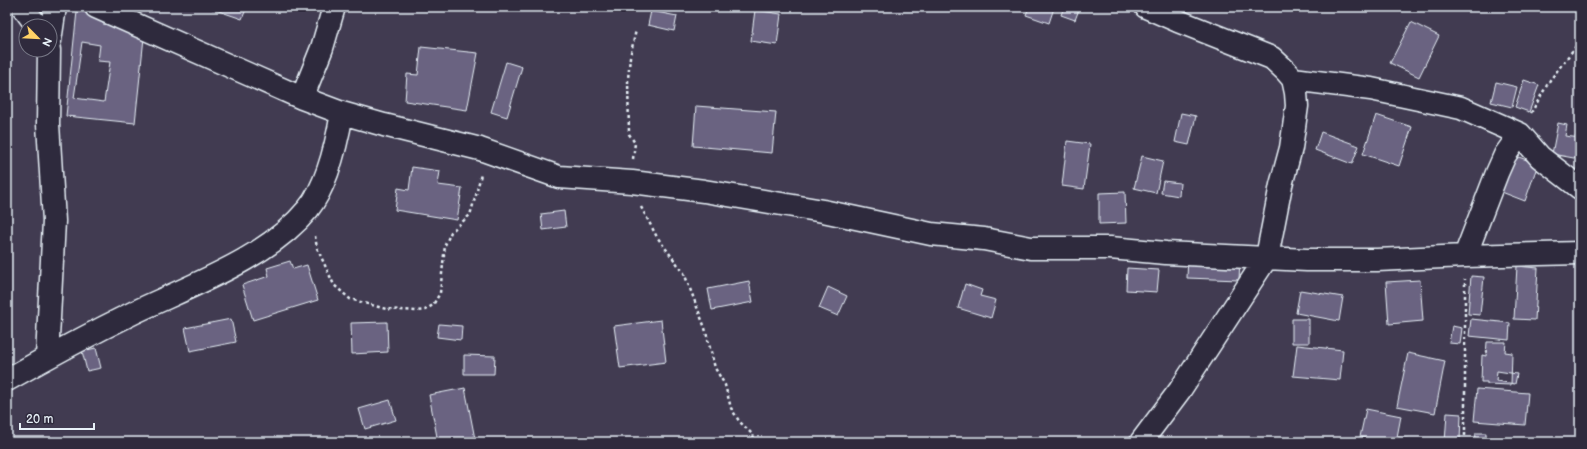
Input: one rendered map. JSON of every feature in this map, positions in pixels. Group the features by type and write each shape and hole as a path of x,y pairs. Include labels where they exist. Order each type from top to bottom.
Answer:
{"street":[{"path":"22,7 30,18"},
{"path":"53,18 55,7"},
{"path":"96,7 302,98 342,113 480,149 559,177 632,182 719,193 823,211 931,234 984,239 1031,248 1110,248 1166,253 1307,260 1378,260 1580,253"},
{"path":"302,98 322,48 334,7"},
{"path":"1141,442 1180,390 1267,257 1281,185 1291,148 1295,127 1296,106 1296,93 1293,79 1286,70 1272,58 1146,7"},
{"path":"47,357 54,221 48,124 49,58"},
{"path":"1293,79 1371,89 1461,108 1520,134 1540,157 1580,188"},
{"path":"7,380 47,357 259,251 286,232 309,208 316,198 338,140 342,113"},
{"path":"1465,256 1505,155 1520,134"}],"path":[{"path":"636,30 630,57 628,79 630,134 635,143 632,182 641,207 657,237 684,273 705,328 715,368 725,385 731,408 739,421 753,435 755,442"},
{"path":"1520,134 1550,80 1580,41"},
{"path":"309,208 317,248 334,285 350,299 379,307 416,312 425,310 433,305 440,293 445,245 451,232 470,215 481,177 480,149"},
{"path":"1465,256 1465,442"}],"building":[{"path":"207,7 247,7 242,19"},
{"path":"1029,7 1054,8 1049,23 1026,15"},
{"path":"1064,7 1080,7 1075,20 1061,15"},
{"path":"755,10 781,14 777,45 751,41"},
{"path":"77,11 104,14 103,24 145,28 135,123 66,116","holes":["82,42 100,45 98,61 110,62 104,102 74,98"]},
{"path":"651,11 677,16 674,31 648,25"},
{"path":"1411,22 1439,36 1419,77 1390,63"},
{"path":"421,47 478,53 467,110 405,101 407,74 418,75"},
{"path":"506,62 522,67 507,117 491,112"},
{"path":"1524,80 1539,85 1529,112 1515,107"},
{"path":"1496,82 1517,87 1512,107 1491,102"},
{"path":"696,106 776,112 772,153 693,146"},
{"path":"1181,113 1196,116 1189,145 1175,142"},
{"path":"1376,115 1412,127 1399,166 1363,154"},
{"path":"1558,123 1567,125 1565,136 1580,138 1579,159 1552,154"},
{"path":"1321,132 1359,146 1352,164 1315,150"},
{"path":"1067,141 1090,144 1084,189 1062,186"},
{"path":"1513,155 1538,164 1525,201 1499,191"},
{"path":"1142,156 1163,161 1156,193 1134,188"},
{"path":"412,167 440,171 438,185 462,188 457,220 395,210 398,188 409,190"},
{"path":"1163,181 1180,183 1179,196 1161,193"},
{"path":"1125,192 1126,223 1099,224 1099,193"},
{"path":"564,211 566,227 543,230 541,214"},
{"path":"1188,257 1240,260 1239,280 1187,278"},
{"path":"290,261 293,269 307,265 318,300 253,320 242,285 269,276 267,268"},
{"path":"1517,266 1538,268 1535,320 1514,319"},
{"path":"1127,268 1159,270 1157,292 1126,290"},
{"path":"1471,276 1484,277 1480,315 1468,314"},
{"path":"1420,280 1423,321 1389,324 1386,282"},
{"path":"749,281 753,302 712,310 708,289"},
{"path":"965,284 982,290 980,296 996,300 991,318 958,308"},
{"path":"828,287 847,296 838,316 819,308"},
{"path":"1300,290 1343,297 1339,321 1296,313"},
{"path":"231,319 236,342 190,351 185,328"},
{"path":"1292,319 1309,319 1309,343 1292,343"},
{"path":"1471,319 1510,323 1509,340 1469,336"},
{"path":"661,320 666,362 620,368 614,326"},
{"path":"387,322 388,352 352,354 351,323"},
{"path":"439,324 462,326 461,340 437,337"},
{"path":"1452,326 1462,328 1460,344 1449,343"},
{"path":"1487,342 1506,342 1505,352 1512,353 1511,385 1487,384 1487,382 1481,382 1482,355 1486,356"},
{"path":"1297,345 1343,350 1340,380 1293,376"},
{"path":"96,348 101,368 87,371 82,351"},
{"path":"1408,353 1445,361 1435,413 1397,406"},
{"path":"464,355 495,356 494,374 464,374"},
{"path":"1497,371 1517,374 1515,384 1496,381"},
{"path":"465,388 475,439 463,442 438,442 429,395"},
{"path":"1477,389 1528,393 1525,425 1474,421"},
{"path":"390,400 396,420 365,429 359,409"},
{"path":"1366,409 1401,416 1397,437 1423,442 1384,442 1360,437"},
{"path":"1447,413 1461,414 1460,442 1445,442"},
{"path":"1476,433 1486,433 1486,442 1475,442"}]}
